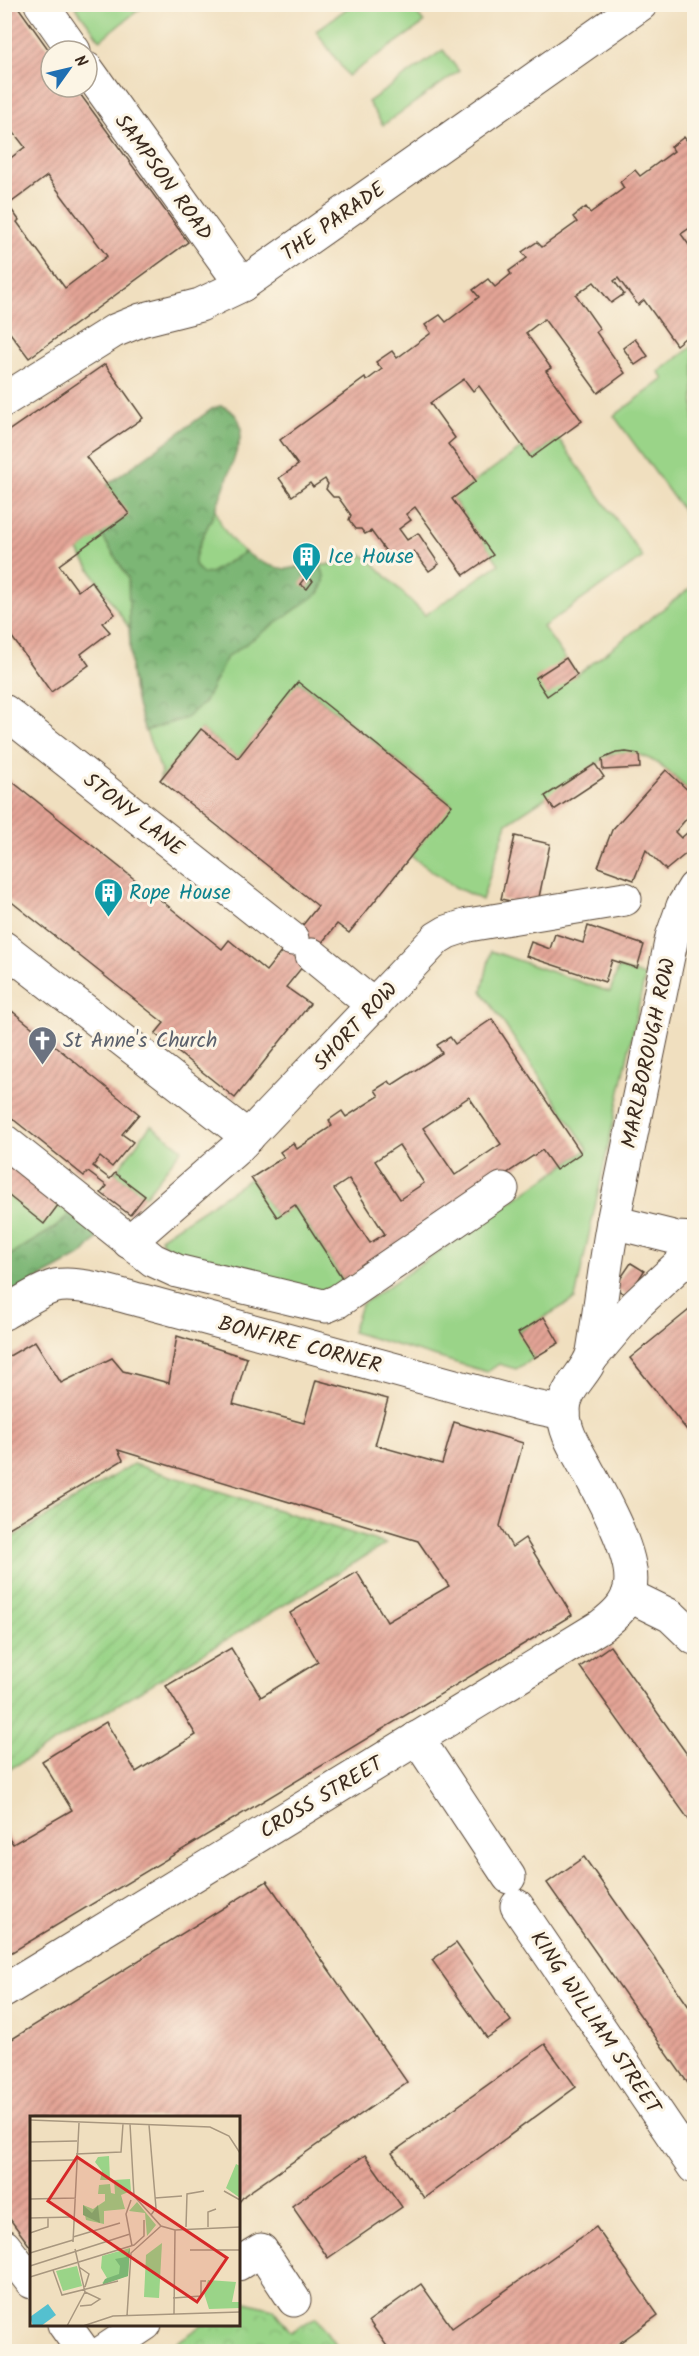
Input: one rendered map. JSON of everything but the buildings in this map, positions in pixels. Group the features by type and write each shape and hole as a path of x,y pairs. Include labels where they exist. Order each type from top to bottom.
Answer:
{"street":[{"path":"40,4 65,39"},
{"name":"THE PARADE","path":"9,387 128,324 200,305 242,285 641,4"},
{"name":"SAMPSON ROAD","path":"99,86 242,285"},
{"name":"STONY LANE","path":"4,711 374,1006"},
{"name":"MARLBOROUGH ROW","path":"591,1359 613,1222 672,937 683,906 694,888"},
{"name":"SHORT ROW","path":"129,1242 223,1162 428,947 447,932 468,925 625,899"},
{"path":"4,948 248,1137"},
{"path":"4,1141 153,1260 177,1271 326,1306 338,1301 502,1189"},
{"path":"613,1222 676,1238 694,1239"},
{"path":"694,1251 636,1305 606,1338 568,1394 564,1413 572,1444 620,1535 631,1577 628,1595 671,1616 694,1638"},
{"name":"BONFIRE CORNER","path":"4,1313 52,1287 80,1286 143,1301 525,1406 564,1413"},
{"name":"CROSS STREET","path":"4,1990 601,1626 616,1614 628,1595"},
{"name":"KING WILLIAM STREET","path":"417,1738 513,1891 694,2167"},
{"path":"4,2246 30,2279"},
{"path":"240,2263 261,2250 294,2300"},
{"path":"64,2326 84,2352"},
{"path":"103,2352 143,2326"}],"green space":[{"path":"353,4 411,5 424,23 348,76 316,31"},
{"path":"74,5 145,5 100,40"},
{"path":"443,50 459,71 383,125 368,102"},
{"path":"693,346 694,521 692,523 614,416 664,379 659,372"},
{"path":"220,406 231,410 240,428 240,439 216,508 219,519 232,540 251,557 262,563 285,569 308,564 332,564 350,554 361,555 368,558 425,615 499,564 452,498 523,447 532,458 558,438 643,557 543,627 577,675 694,585 694,796 667,770 646,757 623,753 610,755 507,823 482,900 455,887 411,856 451,804 299,682 238,758 201,729 160,780 161,770 143,724 133,689 129,628 78,551 212,409"},
{"path":"220,406 237,417 241,428 240,435 222,494 202,537 195,558 196,566 203,574 210,573 245,552 264,563 286,569 311,564 320,565 324,583 318,594 227,657 204,703 186,718 145,731 131,673 128,578 101,534 107,485 212,409"},
{"path":"491,951 610,992 618,968 645,976 575,1299 519,1332 534,1358 516,1369 499,1364 487,1372 352,1332 361,1305 588,1149 482,991"},
{"path":"151,1125 182,1149 145,1196 115,1173"},
{"path":"4,1159 99,1236 83,1254 5,1297"},
{"path":"251,1178 276,1216 295,1205 344,1281 323,1296 191,1261 173,1252 160,1238"},
{"path":"70,1213 99,1236 83,1254 5,1297 4,1259 56,1227"},
{"path":"133,1464 386,1544 5,1772 5,1542"},
{"path":"240,2300 273,2309 291,2332 316,2317 340,2351 164,2351 202,2326 240,2326"}],"place":[{"name":"Ice House","path":"307,582"},
{"name":"Rope House","path":"108,918"},
{"name":"St Anne's Church","path":"42,1066"}]}
